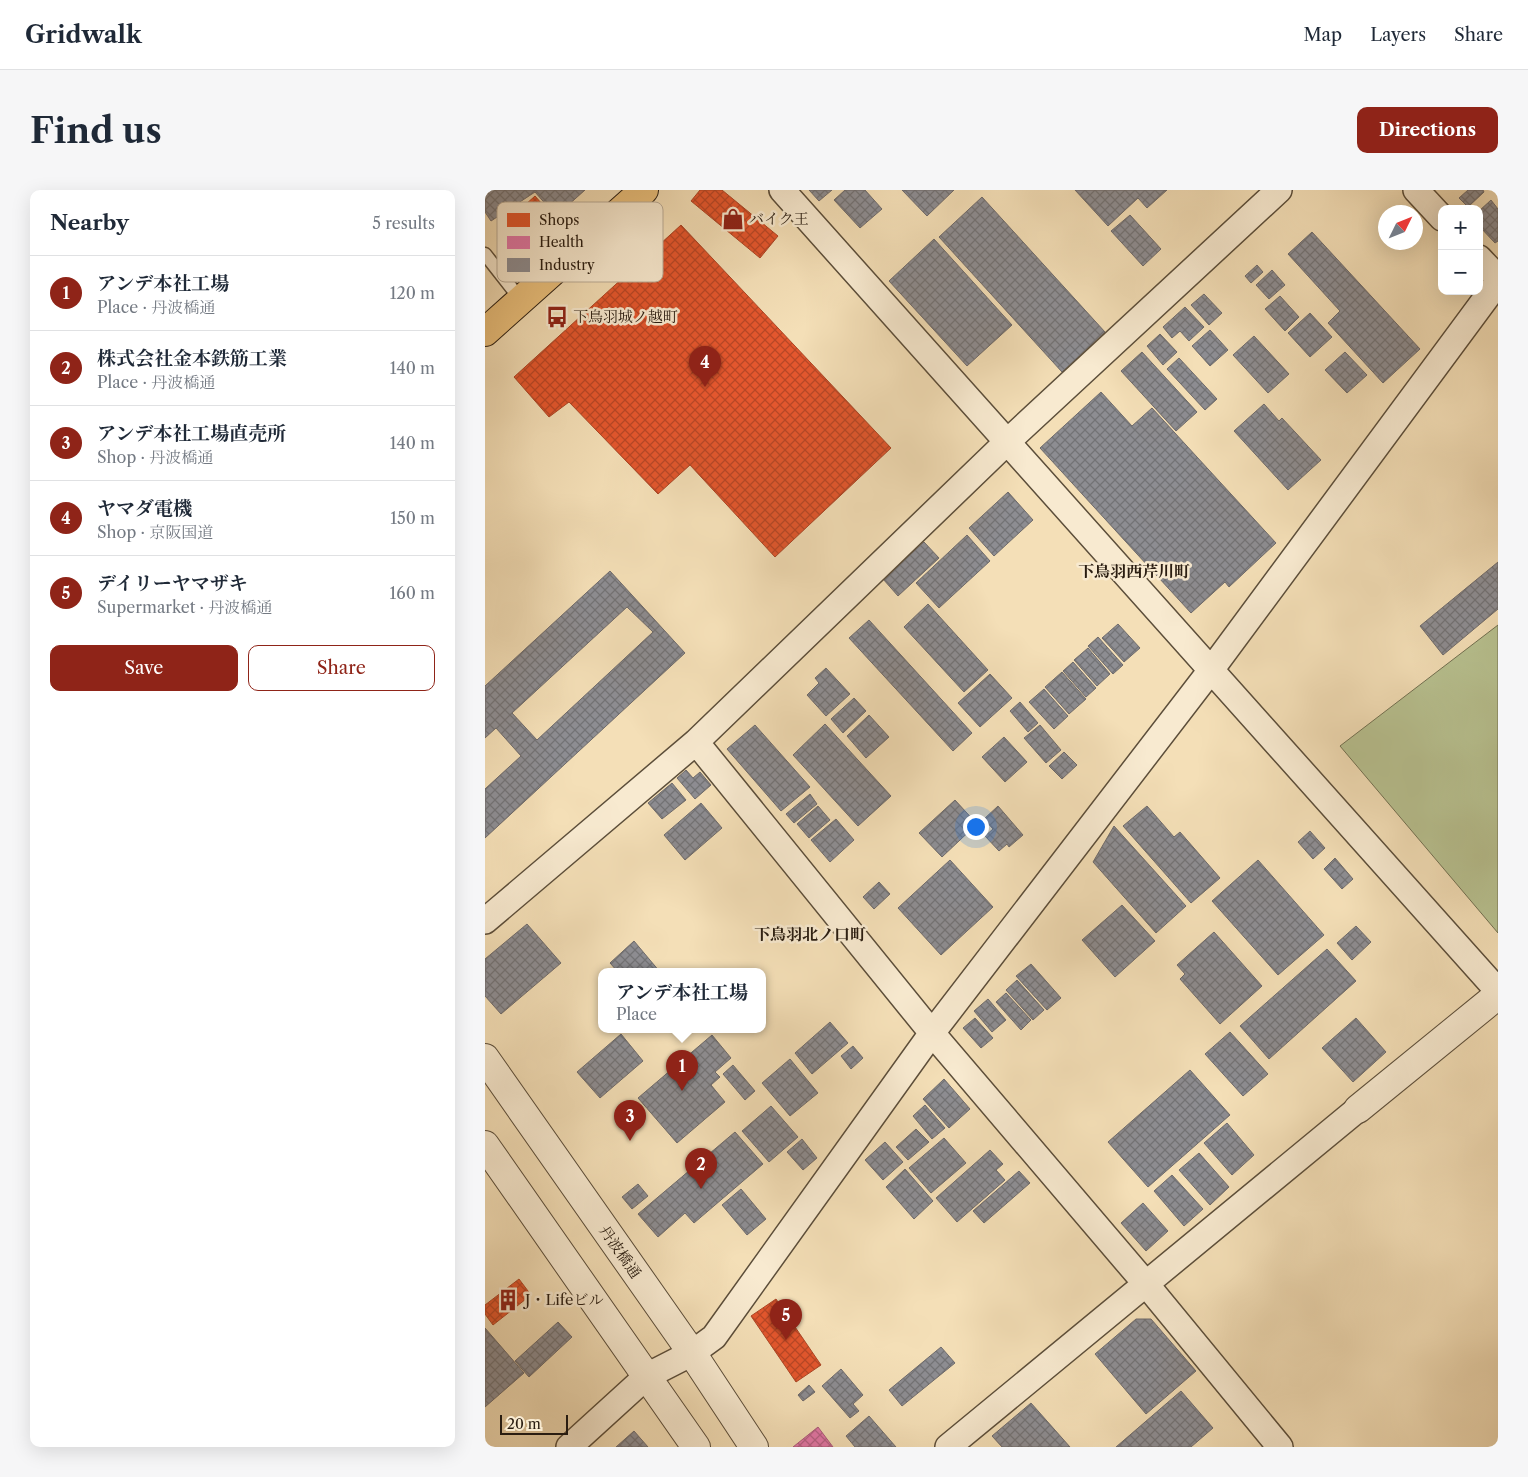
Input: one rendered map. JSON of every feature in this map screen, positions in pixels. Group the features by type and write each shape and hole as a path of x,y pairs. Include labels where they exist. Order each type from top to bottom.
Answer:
{"highway":[{"path":"631,202 644,190"},
{"path":"485,332 541,282"}],"street":[{"path":"782,190 1498,993 947,1447"},
{"path":"485,921 696,742 1007,442 1279,190"},
{"path":"1416,190 1438,214"},
{"path":"1483,262 1498,278"},
{"path":"569,1447 647,1376 692,1353 714,1337 932,1034 1211,670 1498,282"},
{"path":"696,742 932,1034 1146,1284 1280,1447"},
{"name":"丹波橋通","path":"485,1058 494,1089 692,1353 754,1447"},
{"path":"485,1145 696,1447"}],"lane":[{"path":"485,254 497,269"},
{"path":"507,282 521,300"}],"green space":[{"path":"1498,625 1498,933 1340,746"}],"building: Shops":[{"path":"700,190 722,190 778,236 760,258 691,201"},
{"path":"535,196 540,202 528,202"},
{"path":"681,225 891,448 775,557 690,465 658,494 569,402 549,417 514,377 618,282 663,282 663,241"},
{"name":"J・Lifeビル","path":"519,1279 531,1295 493,1325 485,1314 485,1305"},
{"path":"776,1299 821,1365 796,1382 751,1316"}],"building: Health":[{"path":"818,1427 833,1447 793,1447"}],"building: Industry":[{"path":"485,190 585,190 572,202 544,202 535,192 520,202 497,202 497,217 491,221 485,212"},
{"path":"809,190 832,190 819,201"},
{"path":"845,190 865,190 882,209 860,228 834,200"},
{"path":"902,190 954,190 927,216"},
{"path":"1075,190 1167,190 1147,208 1138,198 1108,226"},
{"path":"1468,190 1483,190 1484,192 1470,205 1466,205 1459,198"},
{"path":"982,197 1105,332 1062,372 939,237"},
{"path":"1491,200 1498,209 1498,241 1495,243 1483,230 1483,207"},
{"path":"1130,215 1161,249 1143,266 1111,231"},
{"path":"1312,232 1420,349 1383,383 1328,323 1340,311 1288,254"},
{"path":"934,239 1012,325 967,366 889,281"},
{"path":"1257,265 1263,272 1251,283 1245,276"},
{"path":"1272,270 1285,285 1269,299 1256,285"},
{"path":"1204,294 1222,313 1209,325 1191,305"},
{"path":"1280,296 1299,317 1285,331 1265,309"},
{"path":"1185,307 1204,327 1189,341 1180,331 1172,338 1163,327"},
{"path":"1310,313 1332,337 1310,357 1288,333"},
{"path":"1210,330 1228,350 1210,366 1192,346"},
{"path":"1160,334 1177,352 1163,365 1147,346"},
{"path":"1254,336 1289,374 1268,393 1233,355"},
{"path":"1142,352 1197,412 1176,431 1121,371"},
{"path":"1345,352 1367,375 1347,393 1325,370"},
{"path":"1179,358 1217,399 1205,410 1167,369"},
{"path":"1101,392 1132,426 1152,408 1276,543 1229,587 1225,582 1191,613 1040,448"},
{"path":"1264,404 1279,421 1282,418 1321,460 1288,490 1234,431"},
{"path":"1008,492 1033,520 994,556 969,528"},
{"path":"967,535 990,561 939,608 916,583"},
{"path":"924,542 939,558 898,596 883,579"},
{"path":"1498,562 1498,609 1443,655 1420,626"},
{"path":"610,571 685,653 485,838 485,789 521,756 496,728 485,738 485,686","holes":["627,607 653,632 537,740 512,713"]},
{"path":"928,604 988,670 964,692 904,627"},
{"path":"869,620 972,733 953,751 849,638"},
{"path":"1118,624 1140,648 1124,662 1102,638"},
{"path":"1098,637 1123,665 1113,674 1088,646"},
{"path":"1088,648 1110,674 1097,686 1074,660"},
{"path":"1073,662 1096,688 1086,697 1063,671"},
{"path":"826,668 850,694 826,716 807,695 819,683 815,678"},
{"path":"1062,672 1086,699 1069,714 1045,687"},
{"path":"990,674 1012,698 980,727 958,703"},
{"path":"1044,689 1068,716 1054,729 1029,702"},
{"path":"854,698 866,711 843,733 831,719"},
{"path":"1020,702 1038,723 1028,732 1010,711"},
{"path":"869,715 889,737 866,758 847,736"},
{"path":"825,724 891,796 858,826 793,755"},
{"path":"755,725 810,787 781,811 727,749"},
{"path":"1040,725 1061,750 1046,763 1024,738"},
{"path":"1004,737 1027,762 1005,782 982,757"},
{"path":"1064,752 1077,765 1062,779 1049,766"},
{"path":"686,770 693,778 700,772 711,785 695,799 677,778"},
{"path":"672,783 686,800 662,819 648,803"},
{"path":"810,794 817,804 794,823 786,814"},
{"path":"955,800 977,824 942,857 919,833"},
{"path":"701,803 722,828 685,860 664,835"},
{"path":"818,806 830,820 809,838 797,824"},
{"path":"998,806 1023,835 1009,847 1007,844 999,851 985,836 993,829 984,819"},
{"path":"1147,806 1174,837 1180,832 1220,878 1191,903 1123,826"},
{"path":"836,819 854,840 830,862 811,840"},
{"path":"1114,826 1186,906 1156,933 1093,862"},
{"path":"1310,831 1325,848 1313,859 1298,842"},
{"path":"1335,858 1353,879 1342,889 1324,869"},
{"path":"950,860 993,907 941,955 898,908"},
{"path":"1258,860 1324,935 1278,975 1212,901"},
{"path":"879,882 890,894 874,909 863,897"},
{"path":"1122,905 1155,941 1115,977 1082,940"},
{"path":"527,924 561,963 501,1014 485,996 485,959"},
{"path":"1356,926 1371,942 1352,960 1337,943"},
{"path":"1214,932 1262,986 1220,1024 1180,979 1185,974 1177,965"},
{"path":"634,941 657,968 614,968 610,963"},
{"path":"1327,949 1356,981 1269,1059 1240,1026"},
{"path":"1031,964 1061,998 1047,1010 1016,976"},
{"path":"1017,980 1044,1010 1033,1020 1006,990"},
{"path":"1006,993 1031,1020 1021,1030 996,1002"},
{"path":"988,999 1006,1020 992,1032 974,1011"},
{"path":"975,1018 993,1038 981,1048 963,1028"},
{"path":"1356,1018 1386,1052 1353,1082 1322,1048"},
{"path":"830,1022 848,1043 812,1074 795,1053"},
{"path":"1230,1032 1268,1074 1243,1096 1205,1054"},
{"path":"621,1034 643,1061 600,1098 577,1072"},
{"path":"712,1035 731,1058 715,1072 720,1077 711,1085 725,1102 677,1143 638,1098"},
{"path":"853,1046 863,1058 851,1069 841,1056"},
{"path":"790,1059 818,1093 790,1116 762,1083"},
{"path":"733,1065 755,1091 745,1100 723,1074"},
{"path":"1190,1070 1230,1115 1148,1187 1108,1142"},
{"path":"944,1079 970,1109 949,1128 923,1099"},
{"path":"925,1105 945,1128 932,1139 913,1116"},
{"path":"771,1106 798,1137 769,1162 742,1131"},
{"path":"1227,1123 1254,1155 1232,1175 1204,1143"},
{"path":"916,1129 929,1142 908,1160 896,1147"},
{"path":"735,1132 763,1164 694,1223 685,1213 658,1237 638,1214"},
{"path":"944,1138 966,1163 931,1193 909,1168"},
{"path":"802,1139 817,1158 803,1170 787,1152"},
{"path":"885,1142 903,1162 883,1180 865,1160"},
{"path":"990,1150 1003,1164 996,1170 1005,1180 957,1222 936,1198"},
{"path":"1199,1153 1229,1187 1210,1205 1179,1170"},
{"path":"905,1169 933,1201 914,1219 886,1187"},
{"path":"1019,1171 1030,1183 984,1223 973,1211"},
{"path":"1172,1175 1203,1209 1184,1226 1154,1191"},
{"path":"638,1184 648,1196 632,1209 622,1197"},
{"path":"741,1189 766,1219 747,1235 722,1205"},
{"path":"1143,1203 1168,1231 1146,1251 1121,1223"},
{"path":"1136,1319 1151,1319 1196,1371 1146,1414 1095,1354"},
{"path":"558,1322 572,1337 529,1377 515,1361"},
{"path":"485,1328 524,1373 485,1407"},
{"path":"941,1347 955,1363 902,1406 889,1390"},
{"path":"841,1369 863,1395 853,1404 859,1411 850,1418 822,1386"},
{"path":"809,1385 815,1392 803,1401 798,1395"},
{"path":"1181,1391 1213,1428 1191,1447 1116,1447"},
{"path":"1031,1403 1070,1447 1002,1447 992,1436"},
{"path":"869,1416 896,1447 855,1447 846,1436"},
{"path":"634,1431 648,1447 616,1447"}],"place":[{"name":"バイク王","path":"733,219"},
{"name":"下鳥羽城ノ越町","path":"557,317"},
{"name":"ヤマダ電機","path":"705,387"},
{"name":"アンデ本社工場","path":"682,1091"},
{"name":"アンデ本社工場直売所","path":"630,1141"},
{"name":"株式会社金本鉄筋工業","path":"701,1189"},
{"name":"J・Lifeビル","path":"508,1300"},
{"name":"デイリーヤマザキ","path":"786,1340"}],"district":[{"name":"下鳥羽西芹川町","path":"1134,571"},
{"name":"下鳥羽北ノ口町","path":"810,934"}]}
